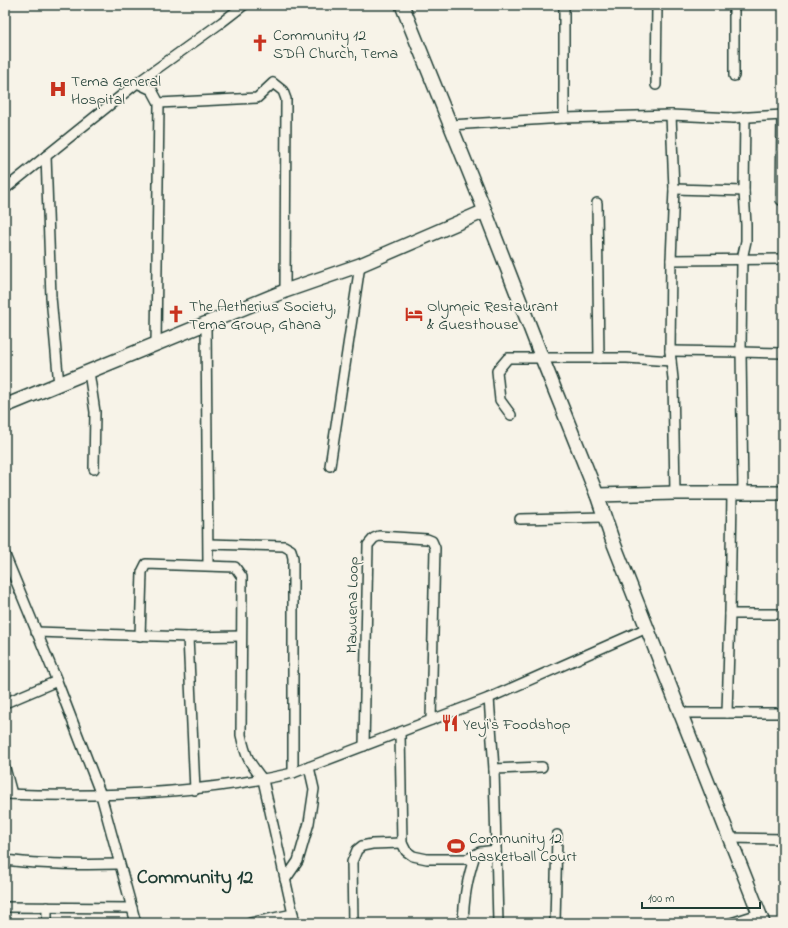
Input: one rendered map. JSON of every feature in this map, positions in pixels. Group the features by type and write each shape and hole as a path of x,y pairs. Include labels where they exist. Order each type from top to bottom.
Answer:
{"street":[{"path":"5,188 137,83 244,5"},
{"path":"402,5 597,495 647,628 761,918 731,923"},
{"path":"564,5 564,118"},
{"path":"656,85 657,5"},
{"path":"734,5 734,76"},
{"path":"137,83 152,90 159,103 156,345"},
{"path":"159,103 257,98 273,83 283,92 286,100 285,292"},
{"path":"451,125 564,118 671,115 734,118 782,115 780,200"},
{"path":"671,115 674,189 670,260 671,356 676,493"},
{"path":"727,713 730,614 737,493 742,259 746,241 744,191 745,117"},
{"path":"46,156 51,297 60,384"},
{"path":"674,189 744,191"},
{"path":"597,203 599,358"},
{"path":"5,406 285,292 360,265 485,211"},
{"path":"670,260 783,259"},
{"path":"330,466 360,265"},
{"path":"206,325 208,565"},
{"path":"511,414 500,400 497,371 508,358 627,358 741,352 783,353"},
{"path":"89,372 95,412 94,469"},
{"path":"597,495 783,493"},
{"path":"520,519 604,517"},
{"name":"Mawuena Loop","path":"364,746 368,545 374,538 379,536 427,539 432,542 436,548 431,720"},
{"path":"209,544 284,546 291,550 293,558 293,773"},
{"path":"5,555 57,681 101,796 136,923"},
{"path":"140,636 142,572 146,564 235,567 242,577 241,735 249,762 263,780 294,918 250,923"},
{"path":"5,580 14,577"},
{"path":"730,614 783,614"},
{"path":"5,768 9,794 101,796 150,794 195,790 263,780 309,768 489,698 647,628"},
{"path":"36,632 188,637 241,636"},
{"path":"188,637 195,790"},
{"path":"5,703 57,681"},
{"path":"489,698 494,769 498,923"},
{"path":"681,712 783,713"},
{"path":"400,733 402,843 406,851 413,856 427,859 459,860 468,859 480,852 496,850"},
{"path":"494,769 542,767"},
{"path":"285,880 298,860 309,823 314,789 309,768"},
{"path":"555,923 557,835"},
{"path":"730,838 783,840"},
{"path":"353,923 352,862 357,850 362,846 372,844 402,843"},
{"path":"463,923 464,896 475,855"},
{"path":"5,860 36,864 120,864"},
{"path":"5,907 132,908"},
{"path":"47,907 47,923"}],"place":[{"name":"Community 12 SDA Church, Tema","path":"260,43"},
{"name":"Tema General Hospital","path":"58,89"},
{"name":"The Aetherius Society, Tema Group, Ghana","path":"176,314"},
{"name":"Olympic Restaurant & Guesthouse","path":"414,314"},
{"name":"Yeyi's Foodshop","path":"450,723"},
{"name":"Community 12 basketball Court","path":"456,846"}],"district":[{"name":"Community 12","path":"195,876"}]}
